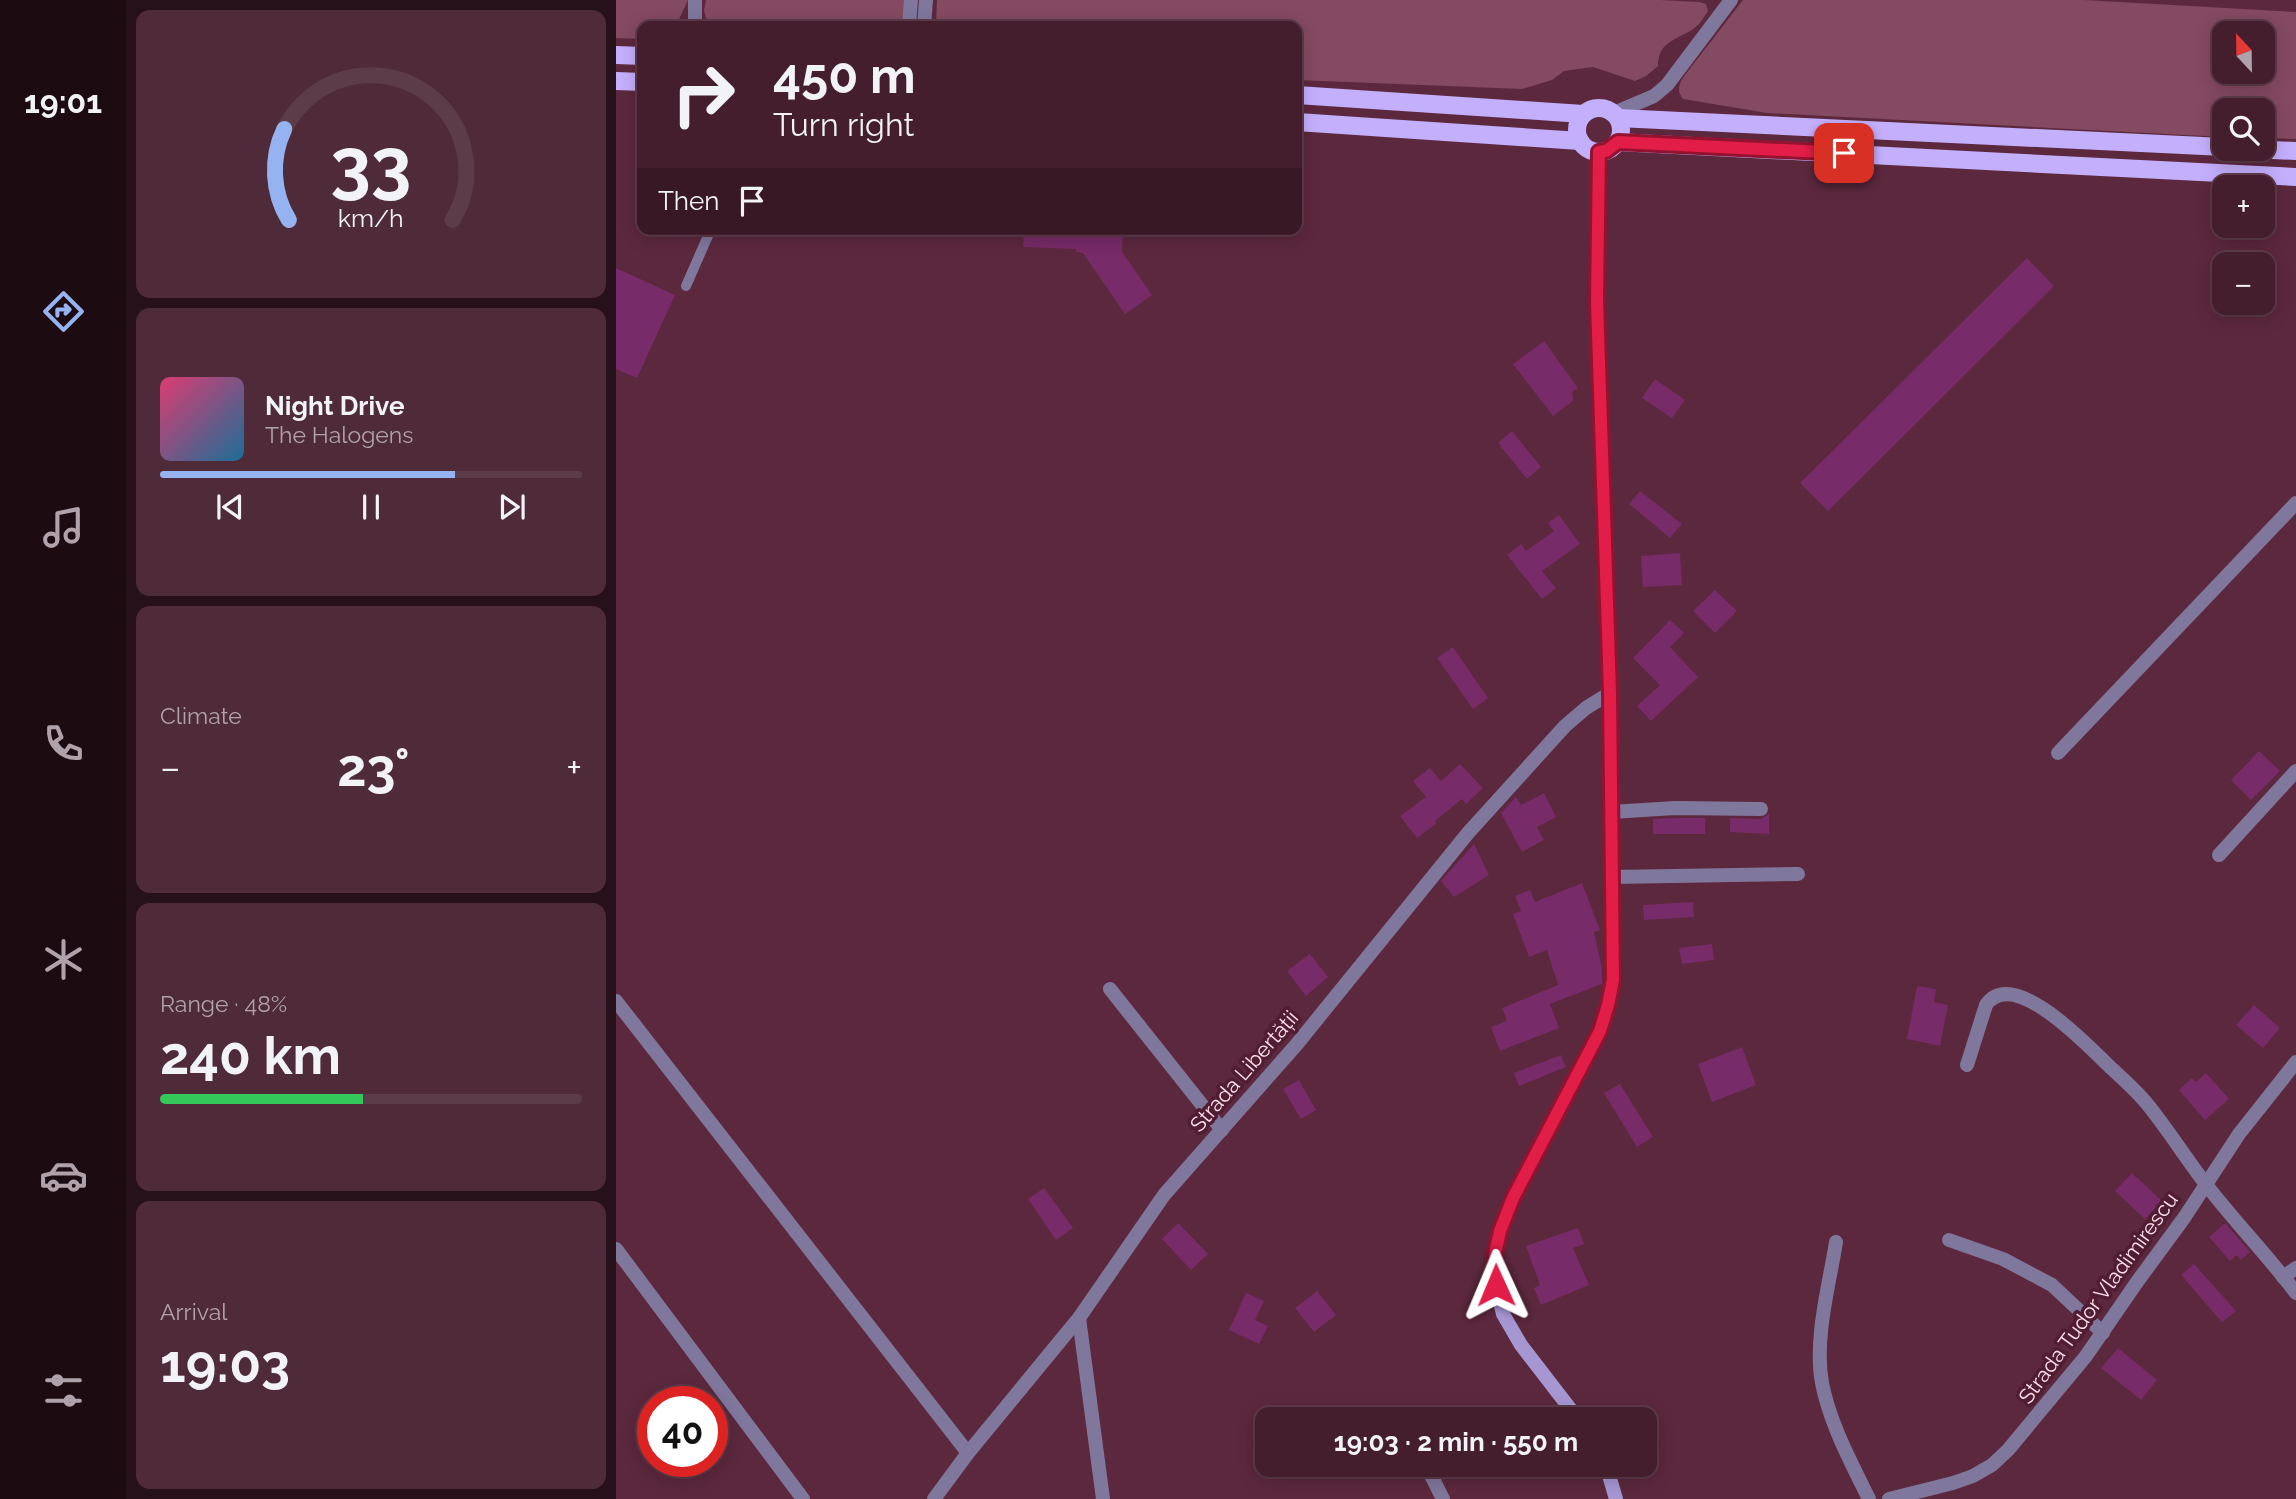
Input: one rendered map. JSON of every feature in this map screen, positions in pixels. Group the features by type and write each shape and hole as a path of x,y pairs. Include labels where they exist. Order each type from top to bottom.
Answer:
{"main road":[{"path":"616,54 637,56"},
{"path":"616,81 637,82"},
{"path":"1302,95 1583,114 1595,108 1609,109 1616,116 1621,129 1618,142"},
{"path":"1580,141 1577,125 1583,114"},
{"path":"1616,116 2212,146"},
{"path":"1302,122 1580,141 1592,151 1599,152 1606,151 1618,142 2296,177"},
{"path":"2275,150 2296,151"}],"street":[{"path":"695,0 695,21"},
{"path":"909,21 911,0"},
{"path":"924,21 926,0"},
{"path":"1616,116 1667,85 1726,1"},
{"path":"1569,1407 1521,1345 1503,1314 1496,1285 1495,1254 1500,1231 1513,1198 1600,1031 1613,980 1610,693 1597,302 1599,152"},
{"path":"2058,754 2296,503"},
{"name":"Strada Libertății","path":"934,1499 968,1453 1079,1318 1164,1195 1341,990 1468,833 1525,768 1565,726 1610,693"},
{"path":"2219,855 2296,771"},
{"path":"1611,813 1675,808 1760,809"},
{"path":"1612,877 1798,874"},
{"path":"1110,989 1222,1130"},
{"path":"1967,1065 1986,1005 1991,998 2005,994 2030,1000 2060,1021 2147,1103 2206,1185 2296,1293"},
{"path":"616,1001 968,1453"},
{"name":"Strada Tudor Vladimirescu","path":"1889,1499 1973,1476 1992,1465 2008,1450 2104,1333 2239,1134 2296,1062"},
{"path":"1948,1240 2003,1259 2052,1285 2104,1333"},
{"path":"1836,1242 1821,1337 1822,1383 1835,1425 1869,1499"},
{"path":"616,1250 803,1499"},
{"path":"2283,1277 2296,1268"},
{"path":"1079,1318 1103,1499"},
{"path":"1432,1477 1443,1499"},
{"path":"1610,1477 1616,1499"}],"lane":[{"path":"686,286 708,235"}],"shaded area":[{"path":"616,0 688,0 678,21 637,21 637,39 616,38"},
{"path":"706,0 906,0 904,21 707,21 704,10"},
{"path":"937,0 1660,0 1699,2 1706,4 1708,11 1692,30 1666,45 1659,57 1658,66 1635,81 1593,67 1564,71 1552,80 1522,89 1302,80 1302,21 936,21"},
{"path":"1743,0 2084,0 2296,12 2296,139 2275,138 2275,98 2212,98 2212,136 1767,113 1683,99 1679,87"}],"building":[{"path":"1024,235 1123,235 1122,252 1152,295 1125,314 1083,253 1076,252 1076,249 1023,247"},
{"path":"2027,258 2054,286 1828,511 1800,483"},
{"path":"616,268 675,295 637,378 616,369"},
{"path":"1544,341 1578,388 1572,392 1573,401 1553,416 1513,364"},
{"path":"1655,379 1685,400 1672,418 1642,398"},
{"path":"1512,431 1541,467 1527,479 1498,443"},
{"path":"1640,491 1682,524 1670,538 1629,504"},
{"path":"1559,515 1580,544 1542,571 1556,588 1542,599 1507,555 1521,544 1526,551 1554,531 1548,523"},
{"path":"1680,553 1682,585 1643,587 1641,556"},
{"path":"1715,590 1737,611 1715,633 1693,611"},
{"path":"1670,620 1684,633 1670,647 1698,677 1651,721 1637,706 1660,685 1633,658"},
{"path":"1453,647 1488,698 1473,709 1437,658"},
{"path":"2259,751 2280,771 2251,800 2231,780"},
{"path":"1460,764 1483,788 1466,804 1462,799 1417,838 1400,816 1426,797 1413,781 1430,768 1441,781"},
{"path":"1544,793 1556,817 1537,827 1544,840 1522,852 1501,813 1516,797 1521,805"},
{"path":"1769,814 1769,834 1730,832 1730,818 1761,819"},
{"path":"1705,818 1705,834 1653,834 1653,819"},
{"path":"1474,844 1489,875 1454,897 1441,881"},
{"path":"1582,883 1600,930 1594,932 1602,968 1602,984 1550,1004 1559,1028 1500,1051 1491,1027 1507,1021 1502,1008 1558,985 1547,950 1529,957 1513,914 1521,911 1515,896 1530,890 1535,902"},
{"path":"1693,902 1694,917 1644,920 1643,905"},
{"path":"1712,944 1714,960 1682,964 1679,948"},
{"path":"1310,954 1328,977 1306,996 1287,971"},
{"path":"1917,986 1936,989 1934,1002 1948,1005 1940,1046 1907,1039"},
{"path":"2254,1005 2280,1028 2263,1048 2236,1025"},
{"path":"1742,1047 1756,1085 1712,1102 1698,1064"},
{"path":"1561,1055 1566,1067 1519,1086 1514,1073"},
{"path":"2206,1073 2229,1099 2205,1120 2179,1090 2192,1078 2196,1082"},
{"path":"1299,1080 1316,1110 1301,1119 1283,1089"},
{"path":"1620,1084 1653,1137 1637,1147 1604,1093"},
{"path":"2132,1173 2162,1201 2145,1219 2115,1191"},
{"path":"1044,1188 1073,1228 1056,1240 1028,1199"},
{"path":"1178,1223 1208,1254 1191,1270 1162,1239"},
{"path":"2225,1223 2250,1252 2241,1260 2237,1255 2230,1261 2209,1237"},
{"path":"1578,1228 1584,1244 1573,1248 1589,1285 1541,1305 1534,1288 1540,1285 1526,1246"},
{"path":"2194,1264 2236,1311 2222,1322 2181,1275"},
{"path":"1317,1291 1336,1315 1314,1332 1295,1308"},
{"path":"1246,1293 1264,1301 1255,1320 1268,1326 1259,1344 1229,1330"},
{"path":"2118,1348 2157,1380 2141,1400 2101,1368"}],"route":[{"path":"1496,1285 1495,1254 1500,1231 1513,1198 1600,1031 1613,980 1610,693 1597,302 1599,152 1606,151 1618,142 1844,153"}]}
